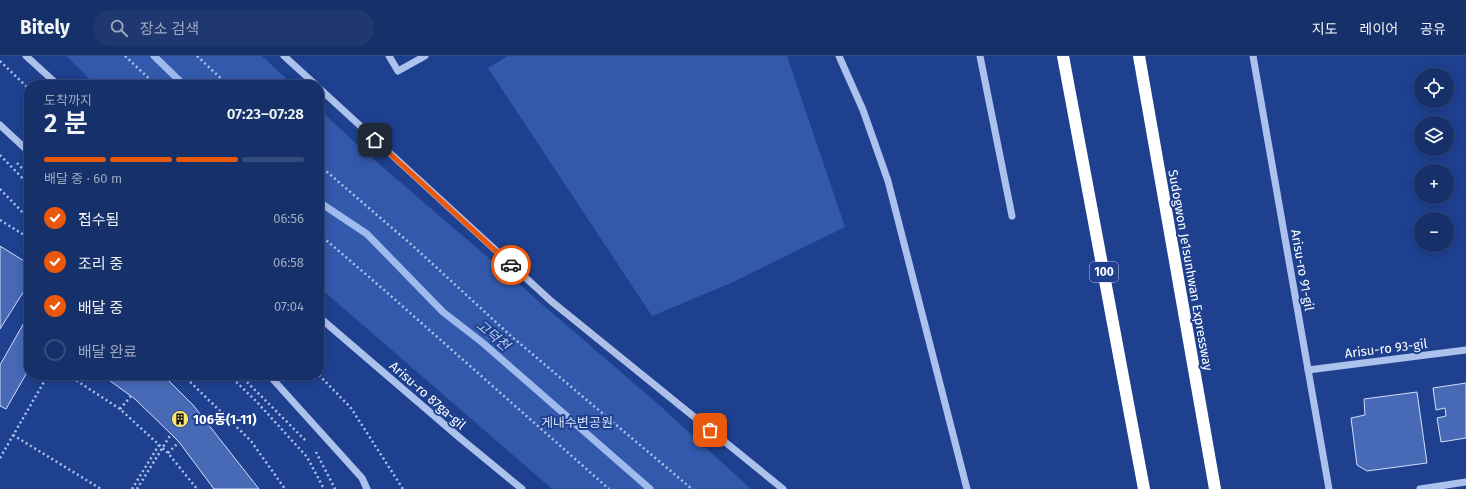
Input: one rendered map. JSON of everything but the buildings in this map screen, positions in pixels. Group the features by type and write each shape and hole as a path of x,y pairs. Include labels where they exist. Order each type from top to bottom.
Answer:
{"highway":[{"name":"100","path":"1063,56 1144,489"},
{"name":"Sudogwon Je1sunhwan Expressway","path":"1139,56 1215,489"}],"street":[{"path":"26,56 52,80"},
{"path":"284,56 310,80"},
{"path":"390,56 398,71 425,56"},
{"path":"839,56 863,110 888,181 967,489"},
{"path":"980,56 1012,216"},
{"name":"Arisu-ro 91-gil","path":"1253,56 1329,489"},
{"path":"324,93 551,301 783,489"},
{"path":"0,125 24,147"},
{"name":"Arisu-ro 87ga-gil","path":"324,321 454,433 522,489"},
{"name":"Arisu-ro 93-gil","path":"1308,370 1466,350"},
{"path":"274,380 362,478 367,489"},
{"path":"1420,489 1466,482"}],"path":[{"path":"125,56 151,80"},
{"path":"197,56 223,80"},
{"path":"0,61 24,84"},
{"path":"0,155 24,180"},
{"path":"324,169 413,246 511,336 692,489"},
{"path":"0,189 24,214"},
{"path":"0,220 24,235"},
{"path":"324,238 609,489"},
{"path":"0,458 45,380"},
{"path":"76,380 120,409 168,453 198,489"},
{"path":"188,380 252,441 285,489"},
{"path":"234,380 256,401 307,457 324,489"},
{"path":"245,380 311,446"},
{"path":"324,380 351,408 403,489"},
{"path":"120,409 131,396"},
{"path":"137,489 171,434"},
{"path":"13,435 100,489"},
{"path":"168,453 179,442"},
{"path":"132,489 159,445"},
{"path":"316,451 335,489"}],"green space":[{"path":"66,56 262,56 288,80 91,80"},
{"path":"508,56 787,56 845,227 731,283 652,316 488,68"},
{"name":"게내수변공원","path":"324,114 363,150 658,404 751,489 552,489 324,291"}],"waterway":[{"name":"고덕천","path":"154,56 179,80"},
{"name":"고덕천","path":"324,205 367,234 443,312 483,343 650,489"}],"way so far":[{"path":"511,265 551,301 710,430"}],"place":[{"name":"106동(1-11)","path":"180,419"}],"route":[{"path":"375,140 511,265"}]}
